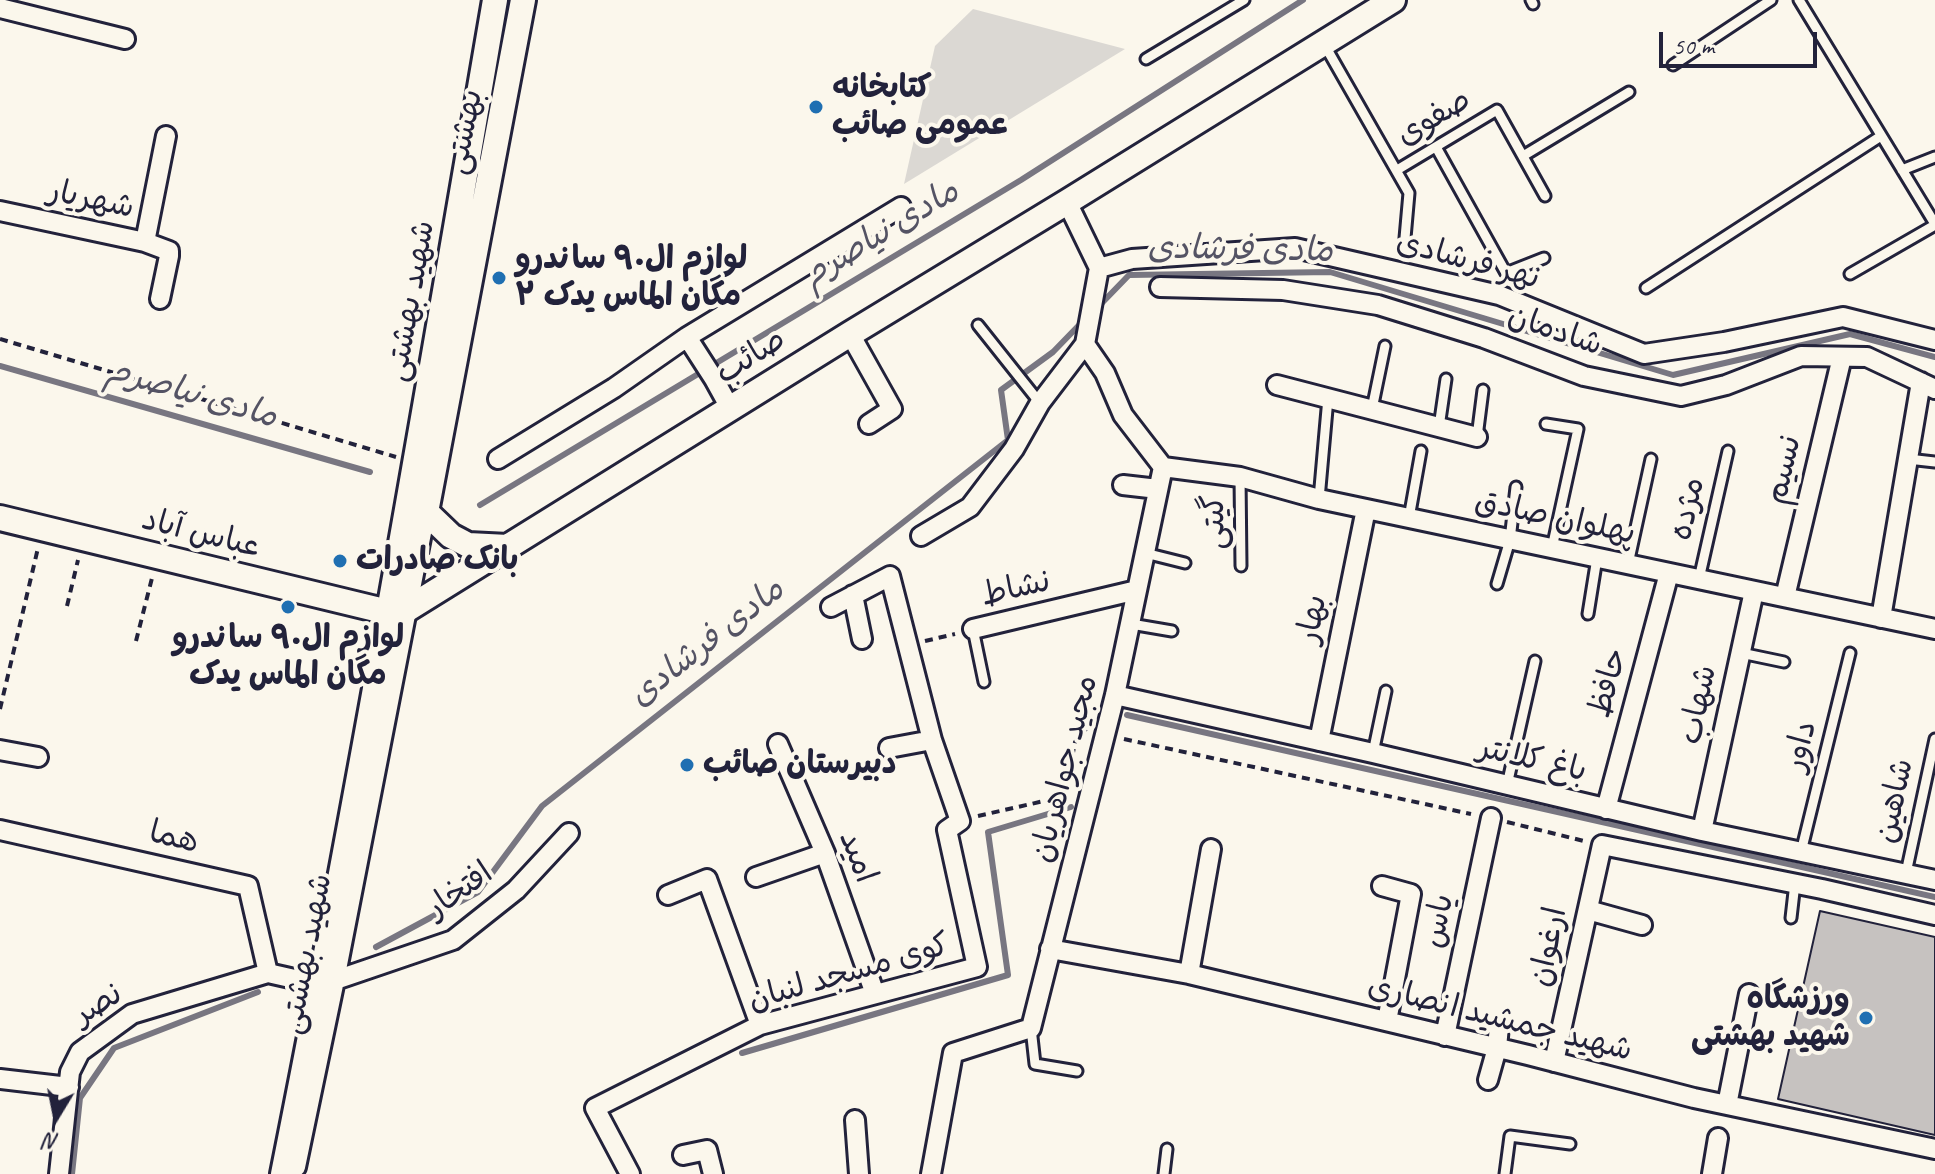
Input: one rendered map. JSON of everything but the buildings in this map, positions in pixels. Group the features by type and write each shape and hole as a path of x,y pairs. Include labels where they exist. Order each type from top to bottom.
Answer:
{"main road":[{"name":"شهید بهشتی","path":"283,1174 328,982 399,616 416,463 495,0"},
{"name":"بهشتی","path":"426,512 523,0"},
{"name":"صائب","path":"399,616 730,408 1393,0"},
{"path":"426,512 451,536 468,545 508,547"},
{"name":"عباس آباد","path":"0,518 399,616"}],"street":[{"path":"0,8 125,39"},
{"path":"145,242 166,136"},
{"path":"921,536 970,507 1014,449 1040,403 1085,344 1099,268 1067,202"},
{"path":"498,459 691,343 901,207"},
{"name":"شهریار","path":"0,211 145,242 169,251 160,299"},
{"name":"نهر فرشادی","path":"1099,268 1132,259 1295,248 1499,295 1644,354 1724,342 1843,317 1935,340"},
{"name":"شادمان","path":"1160,287 1283,290 1378,305 1484,338 1584,376 1681,396 1726,385 1801,356 1867,357 1928,386 1908,459 1881,618"},
{"path":"850,334 892,409 869,424"},
{"path":"691,343 730,408"},
{"path":"1085,344 1105,373 1123,415 1163,467"},
{"name":"نسیم","path":"1785,597 1842,357"},
{"path":"1277,385 1477,437"},
{"name":"پهلوان صادق","path":"1163,467 1240,477 1319,499 1935,629"},
{"name":"مجید جواهریان","path":"1031,1028 1115,695 1163,467"},
{"path":"1123,485 1158,489"},
{"name":"بهار","path":"1319,741 1366,509"},
{"path":"399,616 426,512"},
{"name":"حافظ","path":"1606,809 1669,573"},
{"path":"831,607 890,576 932,740 960,821"},
{"name":"نشاط","path":"973,629 1137,590"},
{"name":"شهاب","path":"1702,831 1754,591"},
{"path":"853,595 862,639"},
{"name":"باغ کلانتر","path":"1115,695 1702,831 1935,880"},
{"path":"889,748 932,740"},
{"name":"امید","path":"778,744 825,853 875,994"},
{"path":"0,750 38,757"},
{"name":"یاس","path":"1445,1036 1491,818"},
{"name":"کوی مسجد لنبان","path":"630,1174 595,1108 760,1025 977,967 947,830 960,821"},
{"name":"هما","path":"0,830 248,886 268,973"},
{"name":"افتخار","path":"328,982 453,940 516,890 569,833"},
{"path":"1602,845 1795,883 1935,915"},
{"name":"ارغوان","path":"1554,1062 1602,845"},
{"path":"1189,974 1211,849"},
{"path":"756,877 825,853"},
{"path":"668,895 707,879 760,1025"},
{"path":"1382,886 1411,894 1387,1021"},
{"path":"1588,910 1642,925"},
{"name":"شهید جمشید انصاری","path":"1050,949 1189,974 1727,1105 1935,1149"},
{"path":"268,973 328,982"},
{"name":"نصر","path":"59,1174 70,1072 80,1052 132,1014 268,973"},
{"name":"شهید بهشتی","path":"295,1174 328,982"},
{"path":"1727,1105 1749,994"},
{"path":"1488,1080 1497,1048 1499,1026"},
{"path":"931,1174 953,1053 1031,1028"},
{"path":"0,1079 69,1087"},
{"path":"855,1120 859,1174"},
{"path":"1712,1174 1718,1138"},
{"path":"683,1155 707,1150 713,1174"}],"lane":[{"path":"1146,59 1244,0"},
{"path":"1673,65 1771,0"},
{"path":"1799,0 1935,224 1850,274"},
{"name":"صفوی","path":"1323,43 1397,170 1497,110 1545,196"},
{"path":"1523,156 1629,92"},
{"path":"1646,288 1881,136"},
{"path":"1436,147 1506,273 1544,258"},
{"path":"1902,170 1935,157"},
{"path":"1397,170 1409,193 1405,238"},
{"path":"978,325 1040,403"},
{"path":"1372,410 1385,346"},
{"path":"1439,427 1446,379"},
{"path":"1477,437 1483,390"},
{"path":"1319,499 1328,398"},
{"path":"1546,424 1578,429 1552,548"},
{"path":"1409,518 1421,451"},
{"name":"مژده","path":"1699,579 1728,451"},
{"path":"1628,564 1651,459"},
{"path":"1908,459 1935,462"},
{"name":"گیتی","path":"1240,477 1241,566"},
{"path":"1497,584 1510,540 1516,487"},
{"path":"1145,553 1185,563"},
{"path":"1588,614 1597,558"},
{"path":"1131,624 1172,631"},
{"path":"973,629 984,682"},
{"path":"1741,653 1784,662"},
{"name":"داور","path":"1801,852 1850,653"},
{"path":"1507,785 1535,661"},
{"path":"1373,753 1386,691"},
{"name":"شاهین","path":"1906,873 1935,739"},
{"path":"1791,918 1795,883"},
{"path":"1031,1028 1035,1064 1077,1071"},
{"path":"1505,1174 1510,1136 1570,1144"},
{"path":"1164,1174 1167,1149"}],"path":[{"path":"0,339 416,463"},
{"path":"0,709 42,528"},
{"path":"67,606 84,538"},
{"path":"136,641 158,556"},
{"name":"نشاط","path":"908,645 973,629"},
{"path":"960,821 1044,801 1066,790 1075,742 1115,695"},
{"path":"1105,735 1602,845"}],"shaded area":[{"path":"973,9 1125,49 904,184 935,46"}],"waterway":[{"name":"مادی نیاصرم","path":"480,505 1021,180 1303,0"},
{"name":"مادی فرشادی","path":"1099,306 1129,275 1330,272 1673,375 1850,334 1935,357"},
{"name":"مادی فرشادی","path":"376,947 478,892 542,806 1008,440 1001,390 1053,352 1085,319"},
{"name":"مادی نیاصرم","path":"0,366 370,472"},
{"path":"1127,715 1935,897"},
{"path":"742,1053 1008,975 988,832 1071,807"},
{"name":"مادی فرشادی","path":"72,1174 80,1098 114,1048 258,992"}],"place":[{"name":"کتابخانه عمومی صائب","path":"816,107"},
{"name":"لوازم ال۹۰ ساندرو مگان الماس یدک ۲","path":"499,278"},
{"name":"بانک صادرات","path":"340,561"},
{"name":"لوازم ال۹۰ ساندرو مگان الماس یدک","path":"288,607"},
{"name":"دبیرستان صائب","path":"687,765"},
{"name":"ورزشگاه شهید بهشتی","path":"1866,1018"}]}
